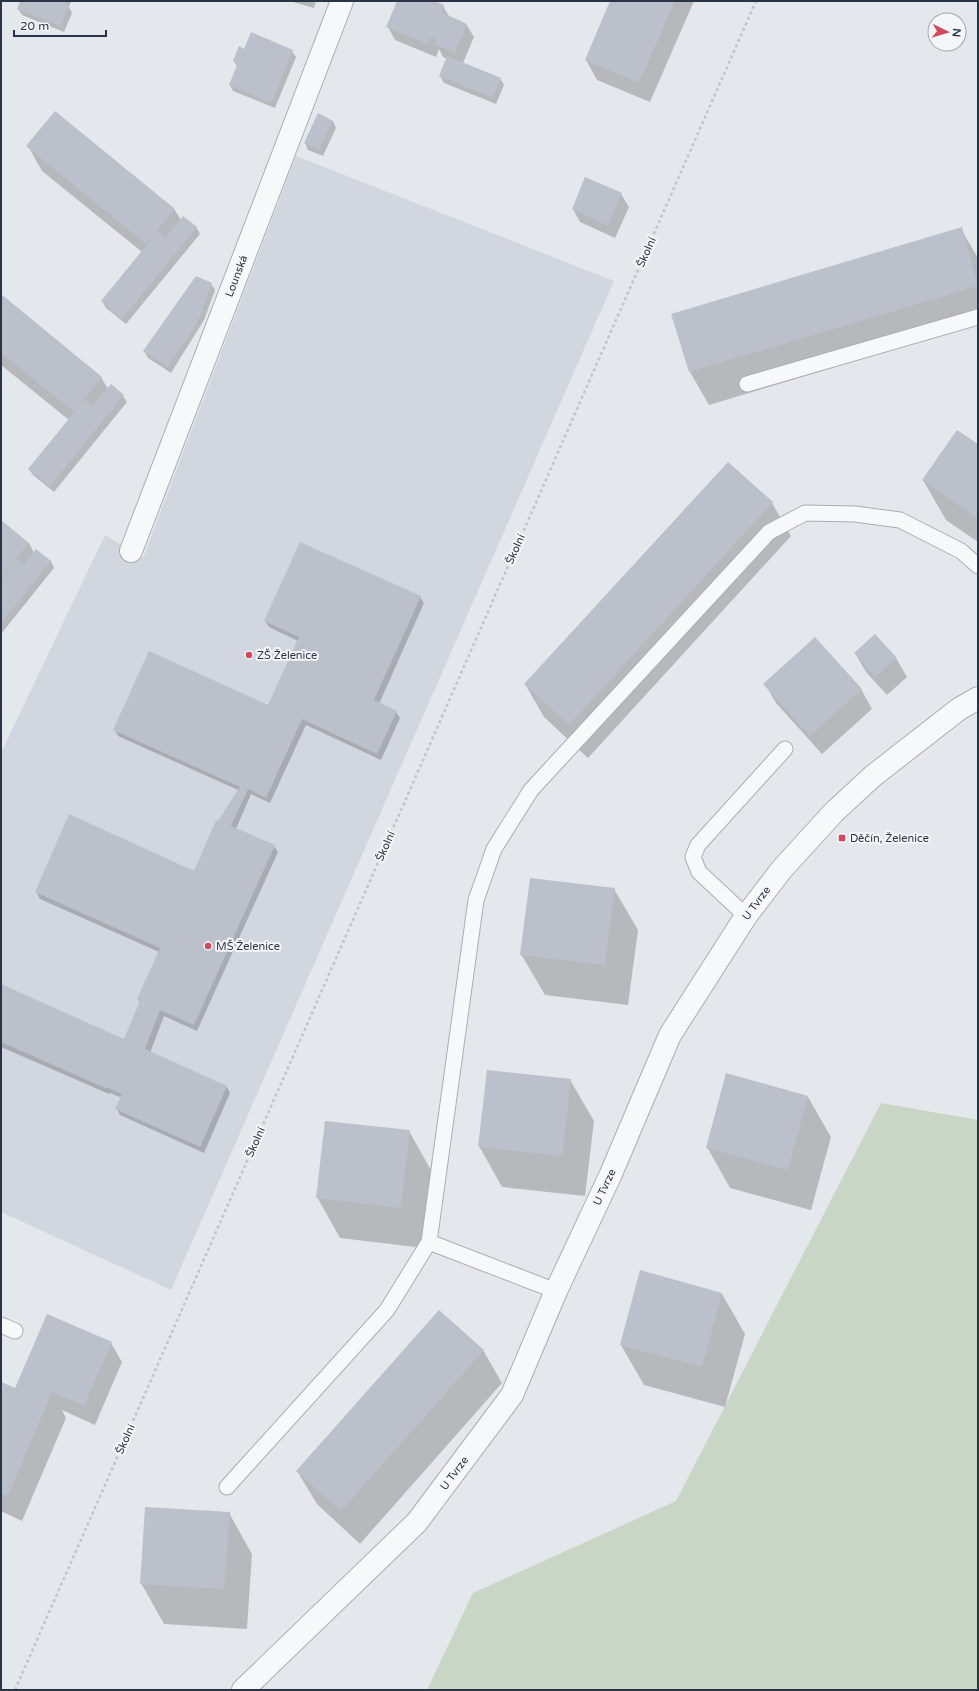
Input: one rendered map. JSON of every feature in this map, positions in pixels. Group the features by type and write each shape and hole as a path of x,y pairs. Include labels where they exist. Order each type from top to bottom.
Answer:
{"street":[{"name":"Lounská","path":"131,551 342,1"},
{"name":"U Tvrze","path":"243,1690 417,1522 512,1395 556,1291 610,1176 670,1035 746,916 782,869 834,812 873,776 959,709 978,698"}],"lane":[{"path":"747,384 978,317"},
{"path":"227,1487 387,1310 429,1242 476,900 494,849 531,790 769,532 805,513 856,514 900,520 960,551 978,566"},
{"path":"746,916 699,872 693,857 698,845 785,749"},
{"path":"429,1242 556,1291"},
{"path":"1,1325 15,1331"}],"path":[{"name":"Školní","path":"15,1690 756,1"}],"shaded area":[{"name":"ZŠ Želenice","path":"296,156 614,281 171,1290 1,1212 1,753 105,535 143,558"}],"green space":[{"path":"881,1103 978,1120 978,1690 427,1690 473,1593 676,1501"}],"building":[{"path":"20,1 65,1 64,3 69,5 61,26 17,9"},
{"path":"397,1 434,1 444,5 441,12 467,24 455,53 434,44 436,40 431,37 428,44 386,27"},
{"path":"610,1 675,1 639,83 585,60"},
{"path":"251,32 293,50 271,103 229,85 238,63 233,61 239,46 244,49"},
{"path":"447,56 501,78 493,98 439,76"},
{"path":"55,111 175,209 146,244 26,146"},
{"path":"318,113 333,121 319,150 304,143"},
{"path":"585,177 622,193 608,226 572,209"},
{"path":"183,216 197,227 122,319 101,301 158,231 165,238"},
{"path":"962,227 978,286 689,372 671,314"},
{"path":"196,276 212,283 201,314 194,328 167,367 143,351"},
{"path":"1,294 102,377 74,412 1,353"},
{"path":"111,384 124,395 50,486 28,469 85,399 92,406"},
{"path":"957,430 978,444 978,519 922,480"},
{"path":"728,462 773,502 569,725 524,684"},
{"path":"1,520 29,543 1,578"},
{"path":"300,542 421,596 374,700 397,711 377,754 302,719 266,798 248,789 231,826 275,845 194,1025 160,1010 145,1049 227,1086 200,1147 115,1109 122,1094 1,1042 1,984 124,1039 140,1001 137,999 160,948 35,892 69,814 194,871 216,820 218,821 240,787 113,730 149,651 268,705 299,637 264,621"},
{"path":"36,549 51,561 1,623 1,579 17,559 24,564"},
{"path":"875,634 897,658 875,677 854,653"},
{"path":"815,637 862,689 810,736 763,684"},
{"path":"530,878 615,888 605,965 520,955"},
{"path":"487,1070 571,1079 562,1156 478,1147"},
{"path":"726,1073 808,1096 788,1170 706,1148"},
{"path":"325,1121 410,1130 401,1208 316,1198"},
{"path":"640,1270 722,1293 702,1367 620,1345"},
{"path":"439,1310 484,1350 341,1511 296,1471"},
{"path":"47,1314 112,1342 84,1406 52,1392 8,1496 1,1493 1,1382 15,1388"},
{"path":"145,1507 230,1512 224,1589 140,1584"}],"place":[{"name":"ZŠ Želenice","path":"249,655"},
{"name":"Děčín, Želenice","path":"842,838"},
{"name":"MŠ Želenice","path":"208,946"}]}
